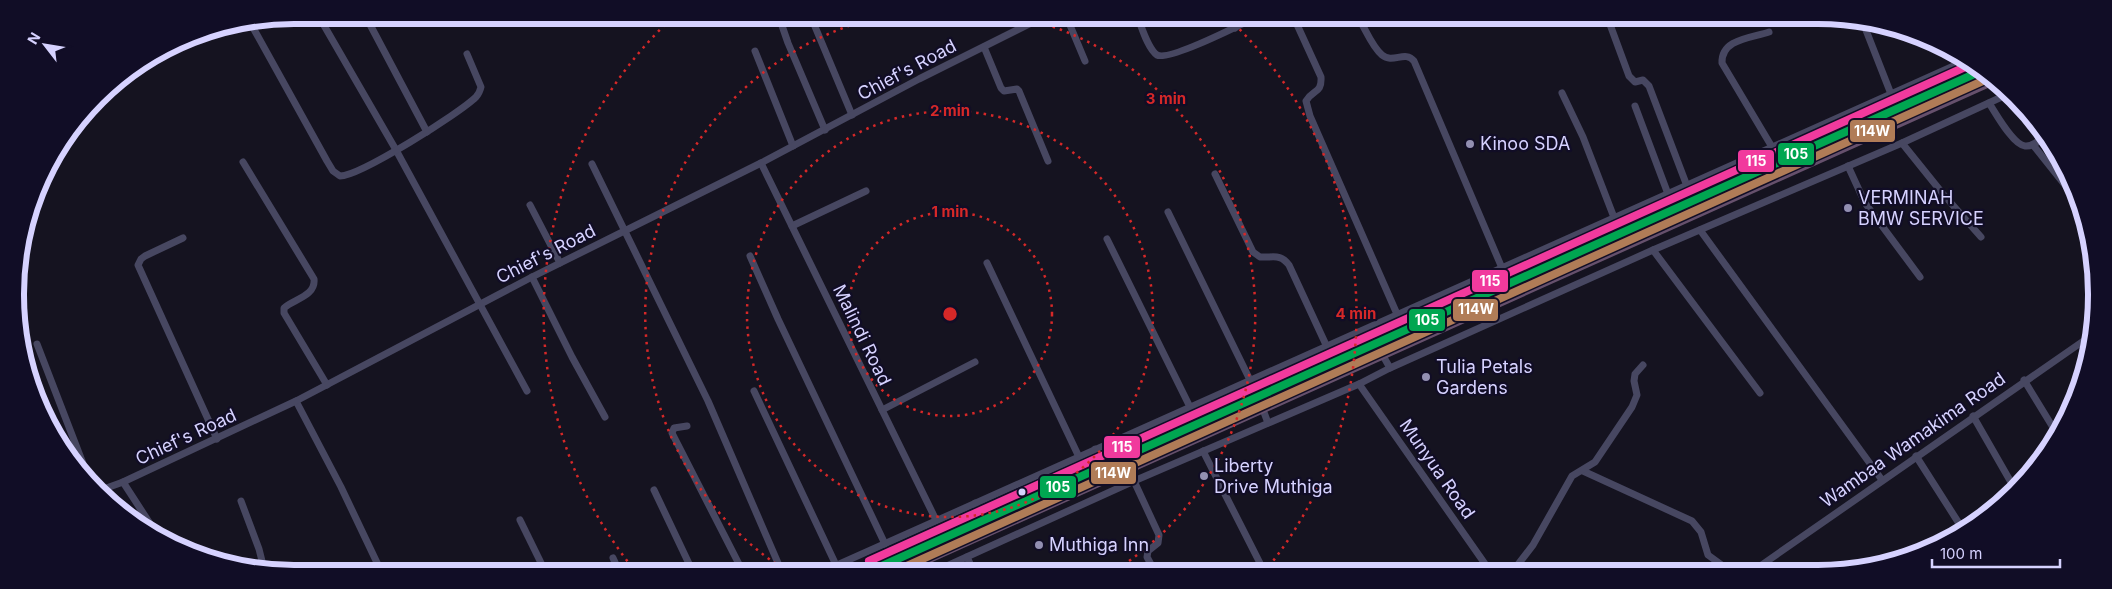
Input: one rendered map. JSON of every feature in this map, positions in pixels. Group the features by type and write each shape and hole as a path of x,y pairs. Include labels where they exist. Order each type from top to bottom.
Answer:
{"highway":[{"path":"910,565 1101,468 1974,74"},
{"path":"885,565 984,526 1262,408 1985,82"}],"street":[{"path":"323,24 396,150 527,391"},
{"path":"370,24 427,132"},
{"path":"782,24 825,130"},
{"path":"814,24 852,115"},
{"name":"Chief's Road","path":"151,524 123,482 296,401 532,277 825,130 919,78 1029,24"},
{"path":"1070,24 1085,61"},
{"path":"1141,24 1152,48 1156,54 1161,56 1188,49 1243,24"},
{"path":"1233,24 1235,28"},
{"path":"1297,24 1321,77 1321,85 1318,90 1309,96 1306,101 1310,116 1397,314 1408,330"},
{"path":"1362,24 1377,50 1384,56 1391,58 1405,55 1410,56 1414,62 1502,268"},
{"path":"1610,24 1629,76 1635,82 1643,80 1649,86 1687,186"},
{"path":"252,27 313,136 337,174 345,176 427,132 476,97 480,92 479,81 467,54"},
{"path":"1865,28 1891,94"},
{"path":"1769,32 1731,44 1724,49 1722,63 1772,148"},
{"path":"984,47 1001,88 1019,91 1048,162"},
{"path":"755,51 793,146"},
{"path":"754,391 836,565 1959,64"},
{"path":"1562,93 1583,137 1616,218 1620,233"},
{"path":"950,565 1134,481 1359,384 1390,368 1653,250 1902,143 2002,97"},
{"path":"1989,103 2004,126 2020,144 2025,146 2033,145 2040,140"},
{"path":"1635,106 1668,194"},
{"path":"1810,148 1824,125"},
{"path":"1902,143 1981,237"},
{"path":"2033,145 2064,183"},
{"path":"243,162 314,279 313,289 308,294 289,303 284,308 284,313 327,385"},
{"name":"Malindi Road","path":"761,163 936,520"},
{"path":"592,164 708,401 779,565"},
{"path":"1848,166 1865,203 1920,277"},
{"path":"1215,174 1253,252 1260,257 1273,255 1280,257 1289,264 1327,347"},
{"path":"792,226 866,190"},
{"path":"530,205 560,263"},
{"path":"1168,212 1250,380"},
{"path":"1700,230 1882,480"},
{"path":"183,238 141,259 138,265 217,439"},
{"path":"1107,239 1190,408"},
{"path":"1653,250 1760,393"},
{"path":"750,256 885,544"},
{"path":"987,262 1078,457"},
{"path":"532,277 572,358 605,418"},
{"path":"1427,334 1434,348"},
{"name":"Wambaa Wamakima Road","path":"1763,565 2024,380 2084,340"},
{"path":"37,344 83,462"},
{"path":"1382,354 1390,368"},
{"path":"882,410 975,362"},
{"path":"1518,565 1533,545 1572,476 1595,462 1632,407 1637,394 1634,381 1635,374 1643,365"},
{"path":"2024,380 2053,428"},
{"name":"Munyua Road","path":"1359,384 1486,565"},
{"path":"296,401 341,486 378,565"},
{"path":"1262,408 1268,423"},
{"path":"1973,416 2012,483"},
{"path":"687,426 674,428 672,434 739,565"},
{"path":"1095,450 1101,468"},
{"path":"1203,451 1261,565"},
{"path":"1916,456 1960,525"},
{"path":"1582,470 1692,521 1701,532 1708,555 1722,565"},
{"path":"1134,481 1160,535 1158,543 1148,551 1147,556 1152,565"},
{"path":"106,489 123,482"},
{"path":"654,490 690,565"},
{"path":"241,501 263,563"},
{"path":"975,503 984,526 994,544"},
{"path":"520,520 542,565"},
{"path":"967,557 971,565"},
{"path":"613,558 616,565"}],"transit line":[{"name":"115","path":"869,561 1965,67"},
{"name":"105","path":"884,565 1974,74"},
{"name":"114W","path":"909,565 1983,81"}],"place":[{"name":"Kinoo SDA","path":"1470,144"},
{"name":"VERMINAH BMW SERVICE","path":"1848,208"},
{"name":"Tulia Petals Gardens","path":"1426,377"},
{"name":"Liberty Drive Muthiga","path":"1204,476"},
{"name":"Muthiga Inn","path":"1039,545"}]}
